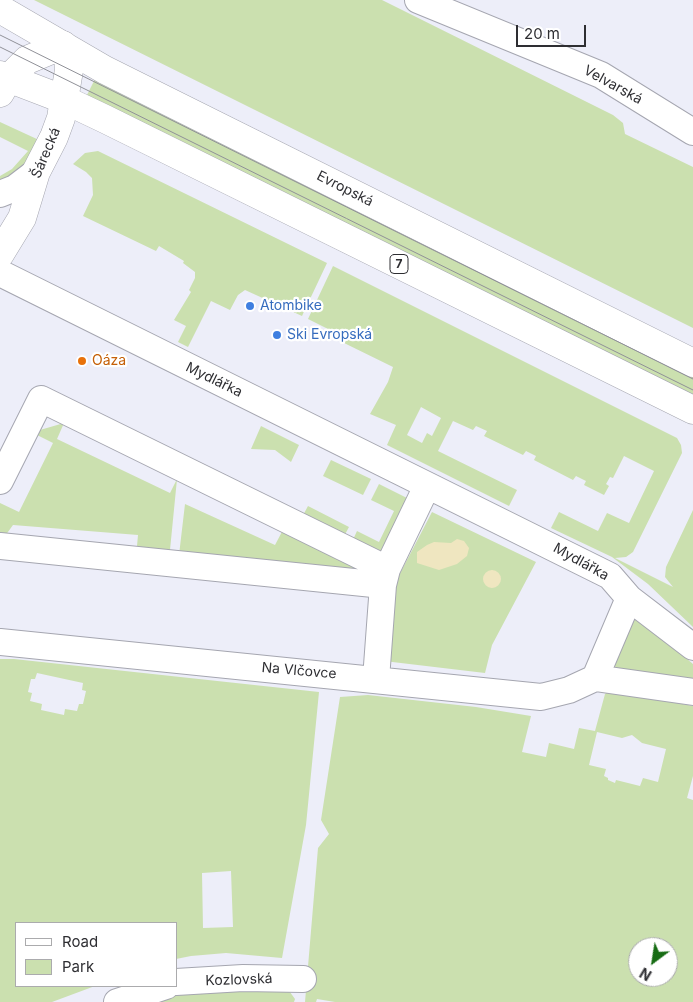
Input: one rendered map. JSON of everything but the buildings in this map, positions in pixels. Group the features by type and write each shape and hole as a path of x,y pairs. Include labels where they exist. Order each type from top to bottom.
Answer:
{"main road":[{"name":"Evropská","path":"0,9 114,74 693,363"},
{"path":"3,82 27,60 63,45"},
{"name":"Šárecká","path":"0,254 22,218 36,172 54,137 65,100 69,70 68,56 63,45"},
{"name":"7","path":"3,82 65,100 693,410"}],"street":[{"name":"Velvarská","path":"418,0 602,75 693,132"},
{"path":"0,194 15,188 36,172"},
{"name":"Mydlářka","path":"0,273 610,576 629,598 693,647"},
{"path":"0,482 41,400 385,577"},
{"path":"376,679 385,577 427,486"},
{"path":"0,546 385,577"},
{"path":"629,598 595,678 693,692"},
{"name":"Na Vlčovce","path":"0,642 541,696 569,690 595,678"},
{"name":"Kozlovská","path":"178,982 244,978 303,979"},
{"path":"117,1002 163,987"}],"green space":[{"path":"34,0 382,0 613,115 623,123 625,134 693,167 693,328"},
{"path":"96,77 693,375 693,397 86,97"},
{"path":"0,122 39,140 29,162 0,184 0,176 12,169 28,151 0,137"},
{"path":"98,151 327,263 302,316 245,290 238,295 230,310 211,301 188,347 178,342 186,326 174,320 191,292 189,290 195,278 195,272 183,263 184,261 159,246 156,251 83,216 93,195 92,178 73,164 85,153"},
{"path":"333,266 677,438 681,445 682,453 633,552 626,557 615,558 673,587 665,577 666,567 693,510 693,627 648,584 612,557 551,528 559,512 598,531 607,513 629,523 654,471 624,456 613,478 610,477 606,484 609,486 604,495 584,485 586,481 576,476 573,480 534,460 536,456 526,451 523,455 484,436 487,431 476,426 473,430 453,421 438,451 517,490 509,506 387,445 396,425 370,414 388,382 393,367 340,341 342,336 308,319","holes":["421,407 441,418 432,436 427,433 422,443 407,435"]},
{"path":"64,423 57,439 170,493 177,479 169,560 136,557 138,535 13,525 0,543 0,503 19,512 53,443 37,435 40,430"},
{"path":"261,426 299,445 291,462 275,450 251,449"},
{"path":"331,460 371,479 363,495 323,476"},
{"path":"379,484 413,501 386,554 351,544 357,531 379,542 394,511 371,500"},
{"path":"185,504 275,545 284,528 370,575 179,555"},
{"path":"308,506 349,527 342,540 301,519"},
{"path":"432,512 536,562 492,645 485,673 384,661 395,583"},
{"path":"634,618 642,621 693,664 693,685 615,669 613,665"},
{"path":"0,659 319,692 306,825 282,958 226,953 178,959 178,922 15,922 15,987 92,987 52,1002 0,1002","holes":["37,673 83,683 82,690 86,691 83,704 79,704 77,711 65,709 64,715 41,710 42,704 30,701 32,693 28,692 31,679 35,679","231,871 233,927 203,928 202,873"]},
{"path":"610,690 693,706 693,776 687,798 693,800 693,1002 335,1002 317,999 316,1002 305,1002 318,848 329,834 321,820 340,697 368,695 476,707 531,716 522,752 546,757 549,743 574,749 579,728 595,731 605,694","holes":["597,732 622,738 632,735 642,743 666,749 658,782 643,778 640,786 616,780 615,783 604,776 606,769 589,765"]},
{"path":"287,988 295,999 294,1002 145,1002 169,994"}],"sand":[{"path":"457,539 464,541 469,548 467,556 457,564 439,570 417,563 417,552 427,545 434,542 451,543"},
{"path":"492,570 498,573 501,579 498,585 492,588 486,585 483,579 486,573"}],"tram line":[{"path":"0,35 693,379"},
{"path":"0,47 693,390"}],"place":[{"name":"Atombike","path":"250,306"},
{"name":"Ski Evropská","path":"277,335"},
{"name":"Oáza","path":"82,361"}]}
